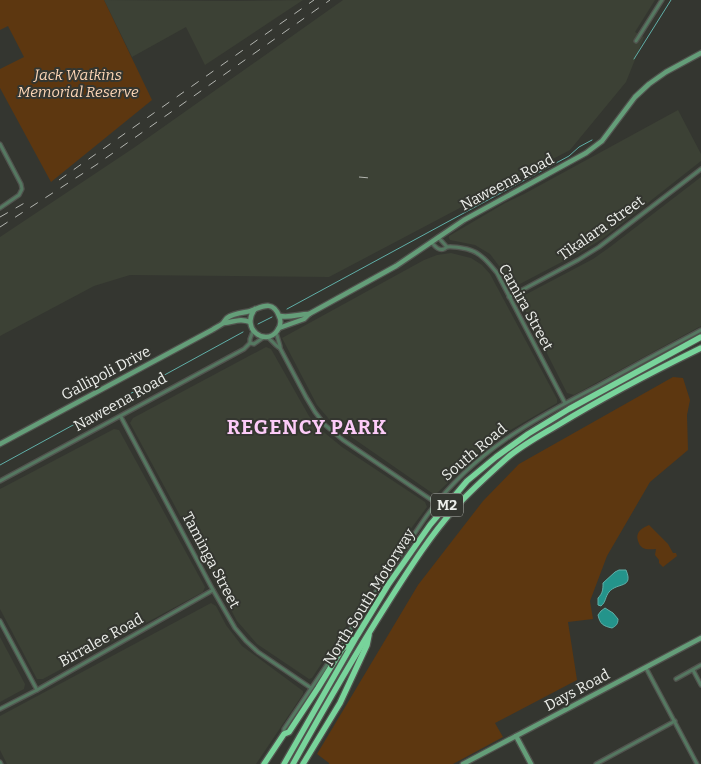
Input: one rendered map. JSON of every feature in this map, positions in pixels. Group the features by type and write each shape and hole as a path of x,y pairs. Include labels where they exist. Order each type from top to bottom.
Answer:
{"highway":[{"name":"North South Motorway","path":"284,764 388,585 430,525 467,482 496,456 528,434 569,409 701,337"},
{"name":"North South Motorway","path":"293,764 399,585 454,508 483,479 509,457 573,415 632,382 701,348"},
{"path":"303,764 340,703 368,645 369,633"},
{"path":"284,734 289,732 294,725 342,649 357,636"},
{"name":"South Road","path":"264,764 284,734"}],"street":[{"path":"636,41 662,0"},
{"name":"Naweena Road","path":"277,330 304,319 309,314 380,276 464,220 575,160 594,147 609,133 635,98 649,84 666,72 701,53"},
{"path":"0,144 22,189 19,195 0,208"},
{"name":"Tikalara Street","path":"510,297 599,247 701,169"},
{"path":"438,237 448,247"},
{"name":"Camira Street","path":"431,242 440,250 448,247 466,248 482,256 490,264 510,297 565,403"},
{"path":"280,348 266,337 253,331 250,317 258,307 268,306 276,310 280,316 277,330 280,348 306,398 325,425 335,434 436,503"},
{"name":"Gallipoli Drive","path":"224,323 226,318 255,310"},
{"name":"Naweena Road","path":"280,316 288,317 309,314"},
{"name":"Gallipoli Drive","path":"0,444 224,323 239,320 250,322"},
{"path":"266,337 277,330"},
{"name":"South Road","path":"284,734 284,729 379,585 436,503 462,475 505,439 565,403 701,330"},
{"path":"250,343 253,331"},
{"name":"Naweena Road","path":"0,482 244,349 250,343 254,344 266,337"},
{"name":"Taminga Street","path":"121,416 235,628 246,642 258,652 311,688"},
{"name":"Birralee Road","path":"0,709 213,590"},
{"path":"0,621 37,690"},
{"name":"Days Road","path":"463,764 701,638"},
{"path":"676,678 701,665"},
{"path":"646,668 697,764"},
{"path":"693,670 701,685"},
{"path":"596,764 675,721"},
{"path":"516,736 531,764"}],"shaded area":[{"path":"104,0 303,0 205,65 186,27 132,57"},
{"path":"343,0 655,0 635,32 644,37 626,82 570,150 329,277 130,275 94,286 0,336 0,237 135,147"},
{"path":"678,110 701,154 701,161 602,239 579,253 514,286 509,284 490,254 475,245 450,240 449,236 505,203"},
{"path":"701,177 701,326 574,395 567,393 521,302 521,297 593,259"},
{"path":"451,253 471,258 482,265 490,274 557,399 557,403 502,435 482,450 436,494 334,425 317,405 282,338 424,260 437,255"},
{"path":"266,347 271,349 309,416 320,429 342,447 425,502 427,507 404,538 312,678 309,679 257,644 237,621 130,423 133,418"},
{"path":"114,429 119,430 205,587 203,592 43,679 37,679 0,609 0,489"},
{"path":"211,603 216,606 226,625 242,646 303,691 303,694 256,764 7,764 0,750 0,716"},
{"path":"0,637 25,684 24,689 0,702"}],"green space":[{"name":"Jack Watkins Memorial Reserve","path":"0,0 104,0 152,100 51,182 0,88 0,69 24,57 8,26 0,30"},
{"path":"673,377 683,378 690,400 687,415 688,450 650,482 607,556 590,601 593,619 568,622 577,680 495,723 503,737 453,764 329,764 317,754 418,585 483,501 519,464"},
{"path":"649,525 677,556 663,567 655,555 656,549 644,549 640,546 637,538 638,533"}],"water":[{"path":"619,570 626,570 628,580 626,583 612,589 603,604 601,606 598,605 598,598 602,591 603,583"},
{"path":"605,608 618,619 616,625 612,628 602,624 599,618 598,615"}],"waterway":[{"path":"634,59 671,0"},
{"path":"287,309 569,156 579,147 592,140"},
{"path":"258,324 272,317"},
{"path":"0,465 243,332"}],"railway":[{"path":"59,180 314,0"},
{"path":"0,227 96,165 330,0"},
{"path":"359,177 370,178"},
{"path":"0,217 28,201"}],"district":[{"name":"REGENCY PARK","path":"307,427"}]}
